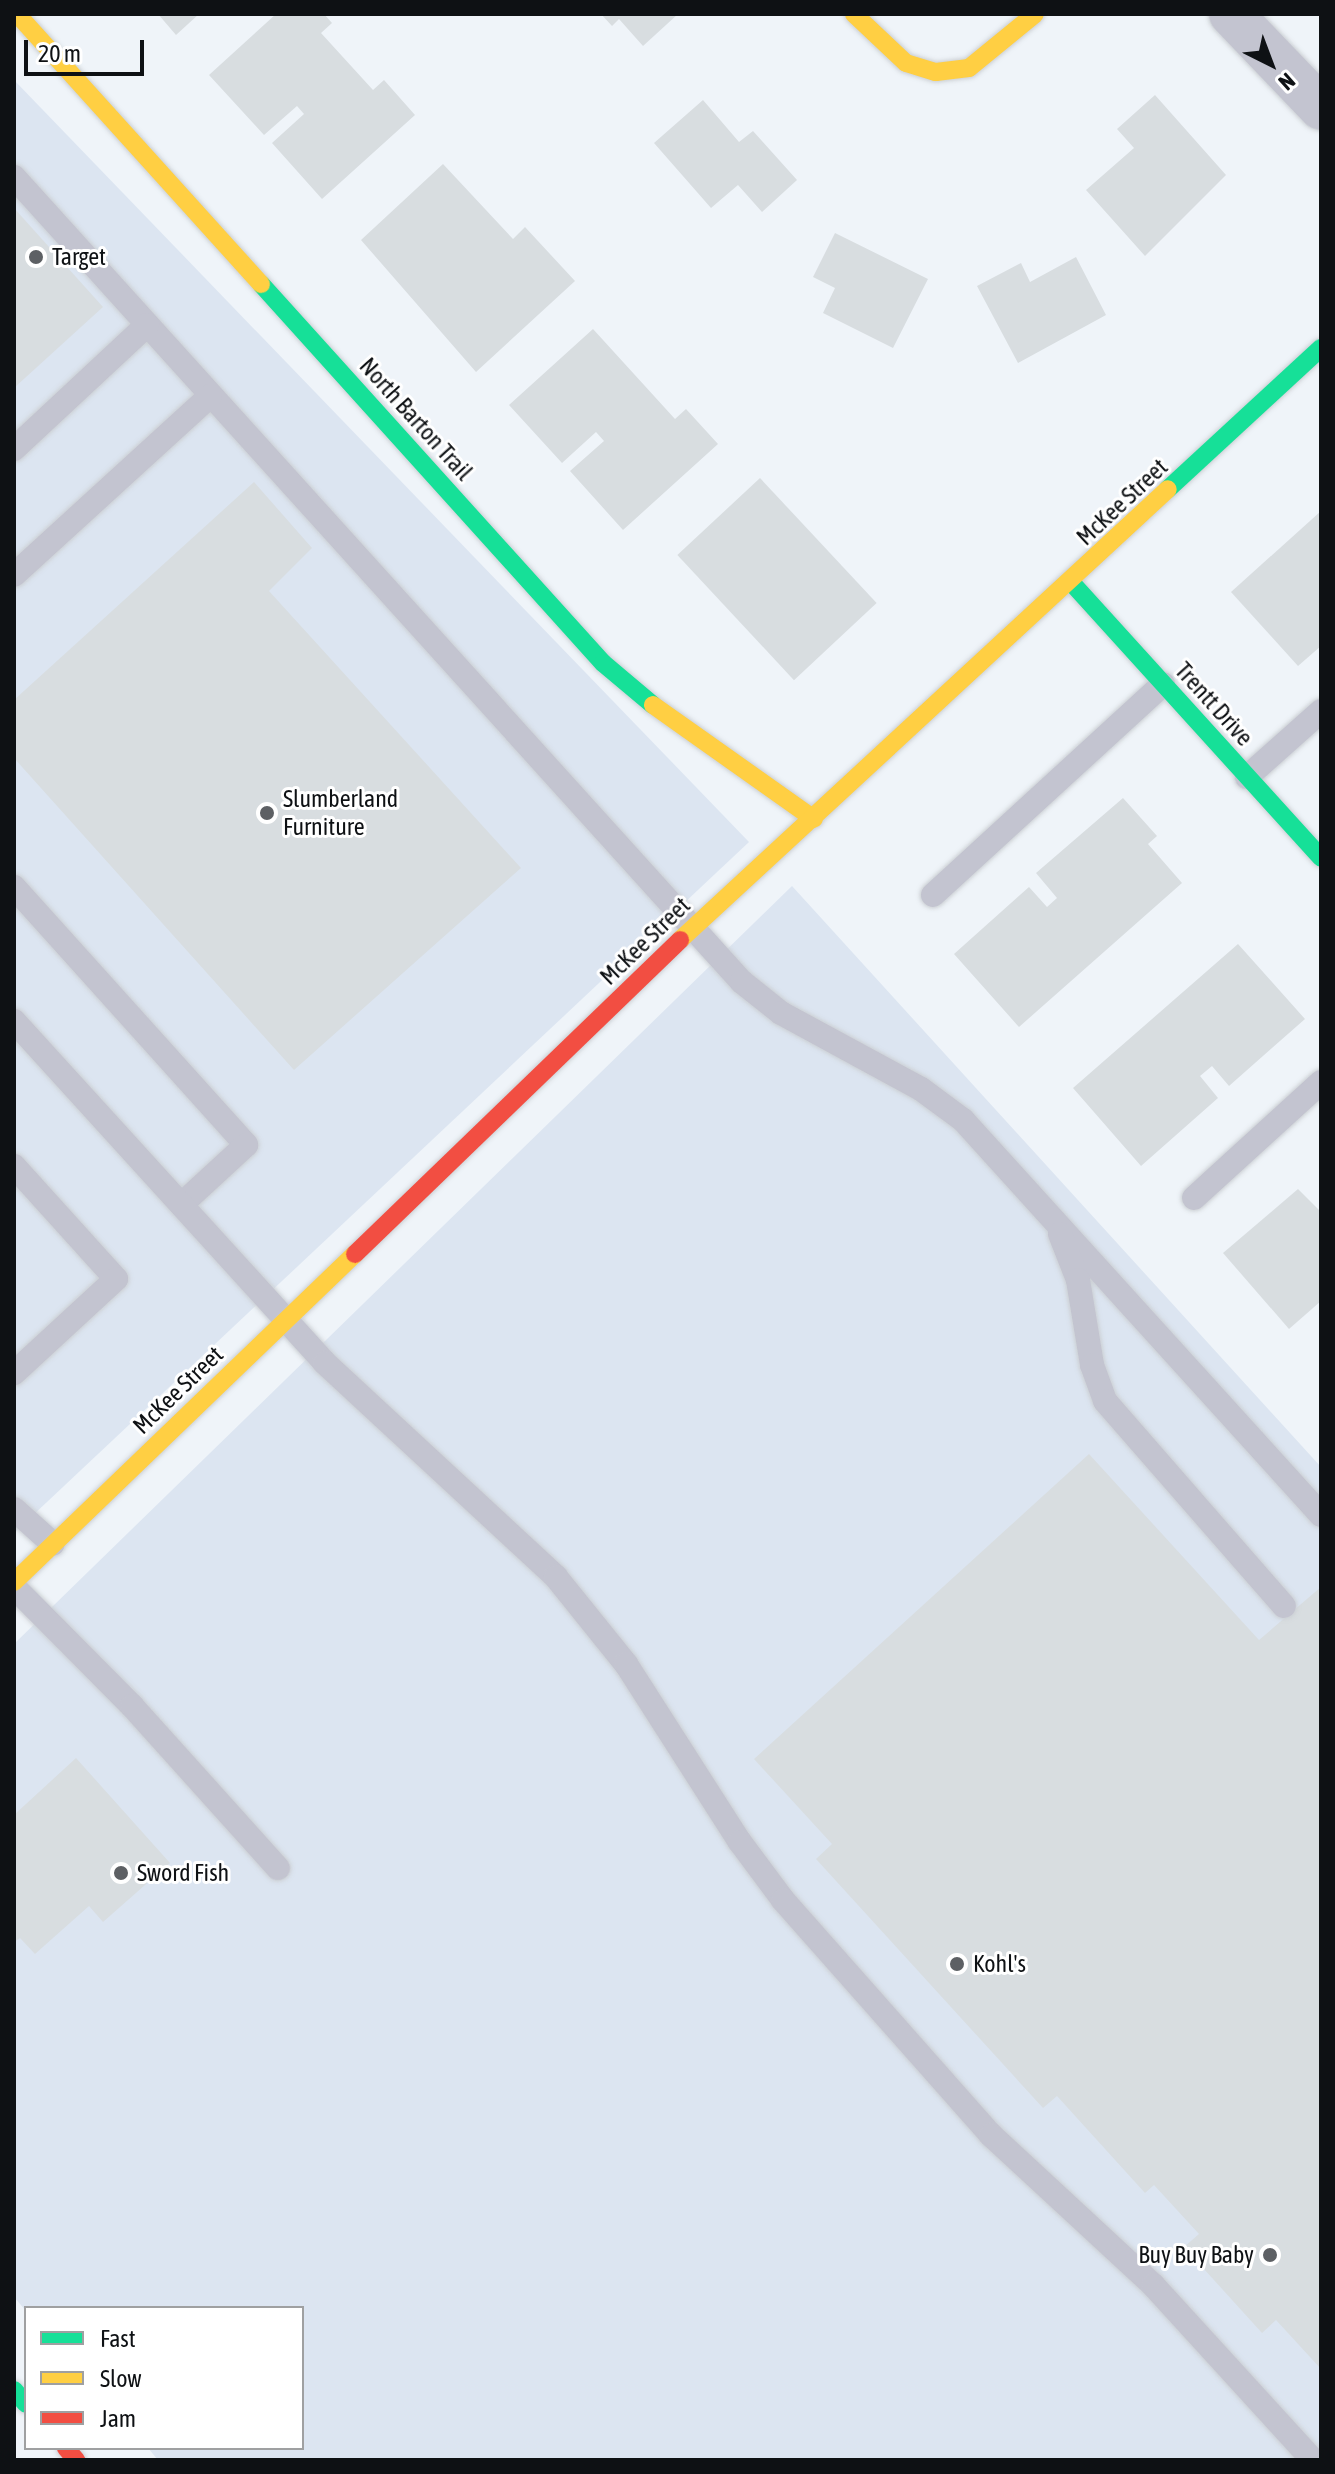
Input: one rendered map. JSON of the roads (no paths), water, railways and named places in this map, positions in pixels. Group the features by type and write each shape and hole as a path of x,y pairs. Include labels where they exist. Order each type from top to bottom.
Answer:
{"street":[{"name":"North Barton Trail","path":"17,14 603,663 648,702 814,819"},
{"path":"854,14 906,63 936,72 969,68 997,50 1035,14"},
{"path":"1231,14 1321,108"},
{"name":"McKee Street","path":"14,1584 691,930 1321,348"},
{"name":"Trentt Drive","path":"1071,582 1321,858"}],"lane":[{"path":"14,177 691,930 781,1013 921,1089 963,1120 1040,1201 1321,1515"},
{"path":"14,449 147,325"},
{"path":"14,575 210,396"},
{"path":"933,895 1163,684"},
{"path":"1247,777 1321,711"},
{"path":"14,887 246,1145 181,1205"},
{"path":"14,1021 285,1321 566,1588 626,1664 711,1799 783,1900 991,2135 1153,2285 1313,2460"},
{"path":"1194,1198 1321,1082"},
{"path":"14,1166 116,1279 14,1373"},
{"path":"1040,1201 1064,1240 1078,1280 1092,1365 1105,1401 1284,1606"},
{"path":"14,1509 53,1544"},
{"path":"14,1584 132,1706 278,1868"}],"place":[{"name":"Target","path":"36,257"},
{"name":"Slumberland Furniture","path":"267,813"},
{"name":"Sword Fish","path":"121,1873"},
{"name":"Kohl's","path":"957,1964"},
{"name":"Buy Buy Baby","path":"1270,2255"}]}
